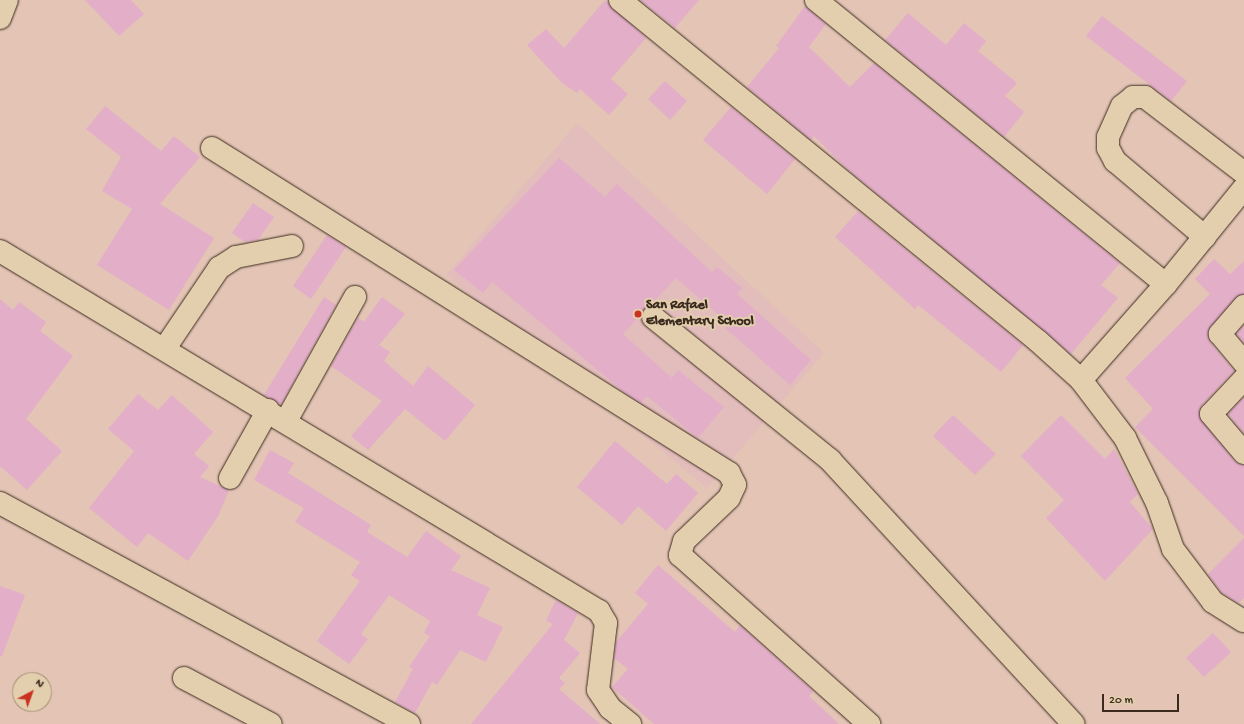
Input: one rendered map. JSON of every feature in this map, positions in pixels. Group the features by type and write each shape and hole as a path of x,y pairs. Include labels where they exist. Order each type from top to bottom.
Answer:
{"street":[{"path":"0,18 7,0"},
{"path":"620,0 1038,341 1081,380 1125,438 1157,503 1173,549 1214,602 1244,621"},
{"path":"816,0 1166,284"},
{"path":"1205,237 1115,161 1108,148 1108,137 1122,106 1133,98 1145,97 1244,173"},
{"path":"212,148 729,473 735,485 729,498 684,541 680,555 691,569 869,724"},
{"path":"1081,380 1166,284 1244,188"},
{"path":"165,348 219,268 236,257 292,246"},
{"path":"0,251 165,348 599,611 606,623 598,690 610,708 630,724"},
{"path":"286,421 355,297"},
{"path":"1244,306 1220,334 1244,363"},
{"path":"653,317 830,460 1074,724"},
{"path":"1244,379 1211,414 1244,453"},
{"path":"230,478 268,410"},
{"path":"0,503 409,724"},
{"path":"184,678 272,724"}],"shaded area":[{"name":"San Rafael Elementary School","path":"577,123 824,353 707,488 446,275"}],"building":[{"path":"85,0 131,0 144,14 119,36"},
{"path":"605,0 646,38 611,79 628,94 609,115 580,89 577,93 562,83 527,45 546,29 564,48"},
{"path":"640,0 699,0 675,28"},
{"path":"805,6 826,24 809,47 850,87 874,63 1120,263 1101,285 1118,298 1071,354 846,168 814,136 811,140 747,87 779,48 776,46"},
{"path":"908,13 946,45 964,23 986,41 978,51 1017,83 1005,96 1024,112 1004,137 885,40"},
{"path":"1102,16 1187,81 1171,101 1086,36"},
{"path":"665,81 687,101 670,120 648,99"},
{"path":"105,106 161,151 174,136 200,157 160,204 214,238 169,310 97,265 132,209 102,191 121,157 86,129"},
{"path":"731,107 795,159 767,194 703,140"},
{"path":"559,158 605,197 617,184 712,272 717,267 742,288 737,294 811,360 790,385 725,328 729,324 676,278 623,334 672,378 678,370 724,407 698,438 647,396 641,403 624,392 492,282 483,293 454,270"},
{"path":"253,203 274,217 258,240 245,242 232,233"},
{"path":"858,211 1023,345 1001,372 918,305 915,309 835,237"},
{"path":"327,235 346,247 311,299 293,286"},
{"path":"1214,259 1230,274 1244,261 1244,294 1235,298 1208,331 1210,342 1234,371 1202,405 1199,416 1234,461 1244,465 1244,536 1135,427 1153,409 1125,378 1210,294 1195,279"},
{"path":"324,297 336,305 281,405 264,395"},
{"path":"382,297 405,314 379,345 390,352 384,361 413,386 428,366 475,405 445,441 405,409 368,450 351,436 382,401 331,366 358,318 364,322"},
{"path":"0,299 13,310 19,302 46,322 40,331 73,356 26,419 62,451 27,490 0,466"},
{"path":"1244,325 1244,343 1236,334"},
{"path":"138,394 158,410 172,395 213,432 194,454 209,466 200,477 229,490 218,516 188,561 148,533 137,547 89,508 134,451 108,429"},
{"path":"1244,397 1244,434 1228,414"},
{"path":"953,415 996,454 975,475 933,436"},
{"path":"1061,415 1105,459 1114,449 1138,494 1130,502 1153,529 1105,581 1046,518 1064,500 1021,456"},
{"path":"615,441 667,484 676,474 698,493 666,531 638,506 622,525 577,487"},
{"path":"270,450 294,463 288,473 371,525 367,532 407,557 426,531 461,556 451,570 490,588 477,615 503,627 486,662 460,650 437,685 432,682 415,713 395,702 413,669 409,667 430,636 424,633 430,621 389,595 361,634 368,639 349,664 317,641 360,581 351,575 360,562 295,522 304,508 254,480"},
{"path":"1244,538 1244,598 1238,603 1222,593 1208,574"},
{"path":"658,565 735,632 740,625 813,691 809,696 839,724 654,724 612,687 628,669 614,658 616,642 648,604 635,593"},
{"path":"0,586 25,595 2,656 0,656"},
{"path":"556,600 578,613 564,640 580,653 559,678 565,683 559,689 600,724 471,724 553,624 546,621"},
{"path":"1213,633 1231,652 1204,677 1186,658"}],"place":[{"name":"San Rafael Elementary School","path":"638,314"}]}
